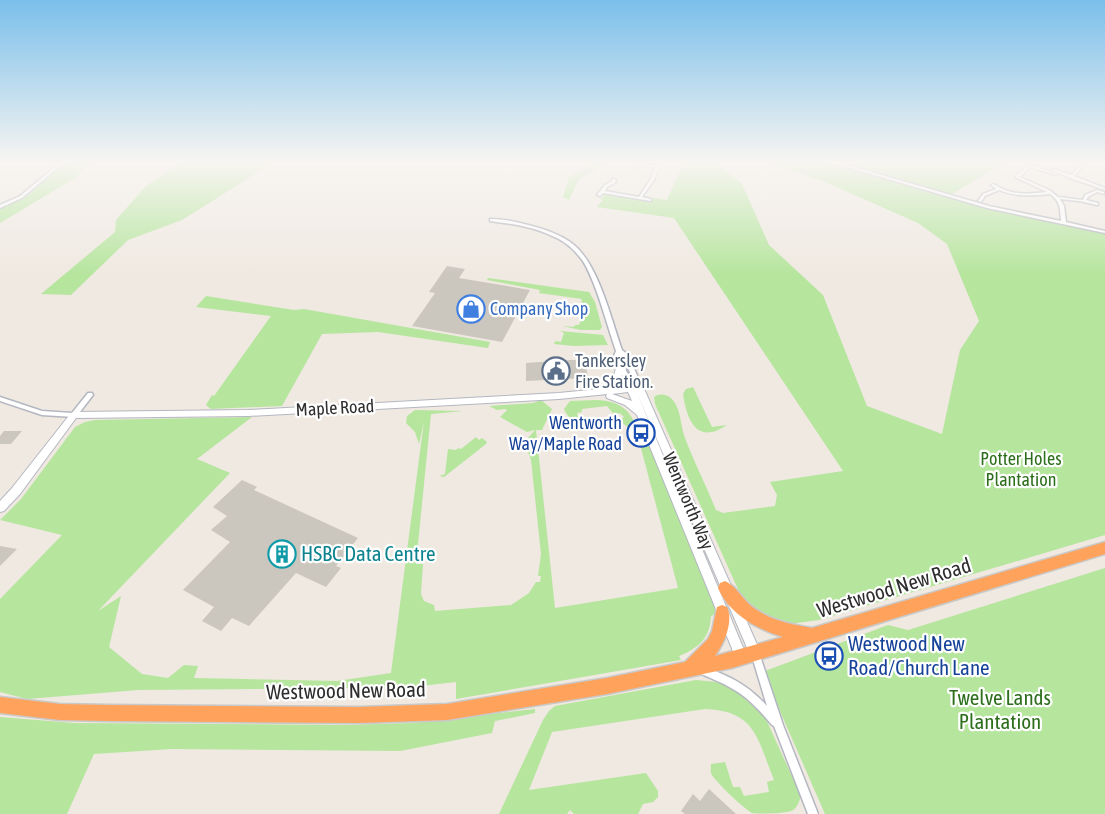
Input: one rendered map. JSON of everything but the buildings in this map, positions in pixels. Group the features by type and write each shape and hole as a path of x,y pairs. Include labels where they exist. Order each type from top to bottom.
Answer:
{"highway":[{"name":"Westwood New Road","path":"0,705 60,712 109,713 359,715 447,712 607,686 692,669 814,636 1105,548"},
{"path":"726,588 737,604 754,618 776,628 814,636"},
{"path":"692,669 714,646 720,631 722,612"}],"street":[{"path":"0,207 19,199"},
{"path":"645,199 650,200"},
{"path":"960,199 988,207 1105,232"},
{"path":"1059,199 1061,203 1064,224"},
{"path":"1071,199 1097,204"},
{"name":"Wentworth Way","path":"492,220 543,231 569,244 586,263 620,351 625,355 642,414 722,612 748,655"},
{"name":"Wentworth Way","path":"620,351 618,356 621,365 635,391 726,588 748,655"},
{"path":"596,393 615,381 621,365"},
{"name":"Maple Road","path":"596,393 610,396 635,391"},
{"name":"Maple Road","path":"74,415 248,413 635,391"},
{"path":"0,508 16,491 90,395"},
{"path":"610,396 628,403 642,414"},
{"path":"0,399 42,413 74,415"},
{"path":"748,655 813,814"},
{"path":"692,669 727,680 744,689 760,703 778,725"}],"green space":[{"path":"22,199 40,199 0,223 0,209"},
{"path":"135,199 215,199 182,220 128,240 71,295 41,294 115,232 116,220"},
{"name":"Potter Holes Plantation","path":"600,199 634,199 651,202 653,199 749,199 769,245 823,295 867,406 942,434 960,350 979,321 947,244 918,223 864,199 958,199 1028,218 1105,233 1105,535 819,620 790,624 754,610 741,596 655,404 654,397 665,395 674,402 688,444 716,510 723,513 775,506 777,495 770,482 843,471 674,218 597,207 603,200"},
{"path":"488,278 589,292 595,302 602,327 600,330 581,330 562,326 574,327 579,325 585,310 581,309 582,299 539,293 540,290 487,280"},
{"path":"206,296 294,310 304,309 490,342 488,348 378,332 322,334 282,406 211,409 206,405 212,395 214,396 271,316 196,307"},
{"path":"560,331 603,335 608,345 574,346 554,344 555,341 561,342 564,333"},
{"path":"693,387 712,427 727,425 717,431 708,432 701,431 695,427 687,413 683,394 686,389"},
{"path":"541,400 552,409 542,430 536,430 555,608 678,588 637,433 644,434 705,583 722,612 711,616 706,636 698,646 679,656 681,660 456,699 456,682 402,688 138,690 27,699 0,692 0,599 62,535 0,520 21,499 75,427 95,420 252,417 197,459 230,473 98,611 121,596 109,647 142,674 168,678 184,665 198,666 194,678 337,681 391,673 424,421 419,444 415,432 406,423 407,416 415,410 463,411 431,414 416,564 423,564 421,594 424,601 434,605 435,611 511,605 529,593 536,582 540,582 541,576 538,576 541,554 531,460 529,454 521,446 535,430 527,432 500,417 507,410 497,410 489,406 533,403"},
{"path":"597,400 612,402 624,408 632,417 638,431 629,428 619,420 624,417 620,413 615,416 607,406 582,409 582,412 577,413 579,420 570,417 564,409 570,401"},
{"path":"476,437 479,440 482,438 487,442 486,444 444,477 439,476 445,474 448,449 461,449"},
{"name":"Twelve Lands Plantation","path":"1105,568 1105,814 825,814 765,677 765,671 888,625 908,630"},
{"path":"696,680 718,682 734,689 765,717 801,796 795,809 779,813 752,813 719,784 711,774 711,764 725,762 733,787 740,787 744,796 769,792 767,782 774,780 758,740 745,721 735,715 722,711 705,709 552,732 529,790 646,773 658,791 658,797 653,802 643,804 638,814 574,814 570,810 567,814 499,814 543,720 555,706"},
{"path":"535,709 535,713 495,721 492,733 400,751 172,749 94,754 67,814 0,814 0,717 74,723 346,725 411,723"}],"place":[{"name":"Company Shop","path":"471,309"},
{"name":"Tankersley Fire Station.","path":"556,371"},
{"name":"Wentworth Way/Maple Road","path":"641,433"},
{"name":"HSBC Data Centre","path":"282,554"},
{"name":"Westwood New Road/Church Lane","path":"829,656"}]}
